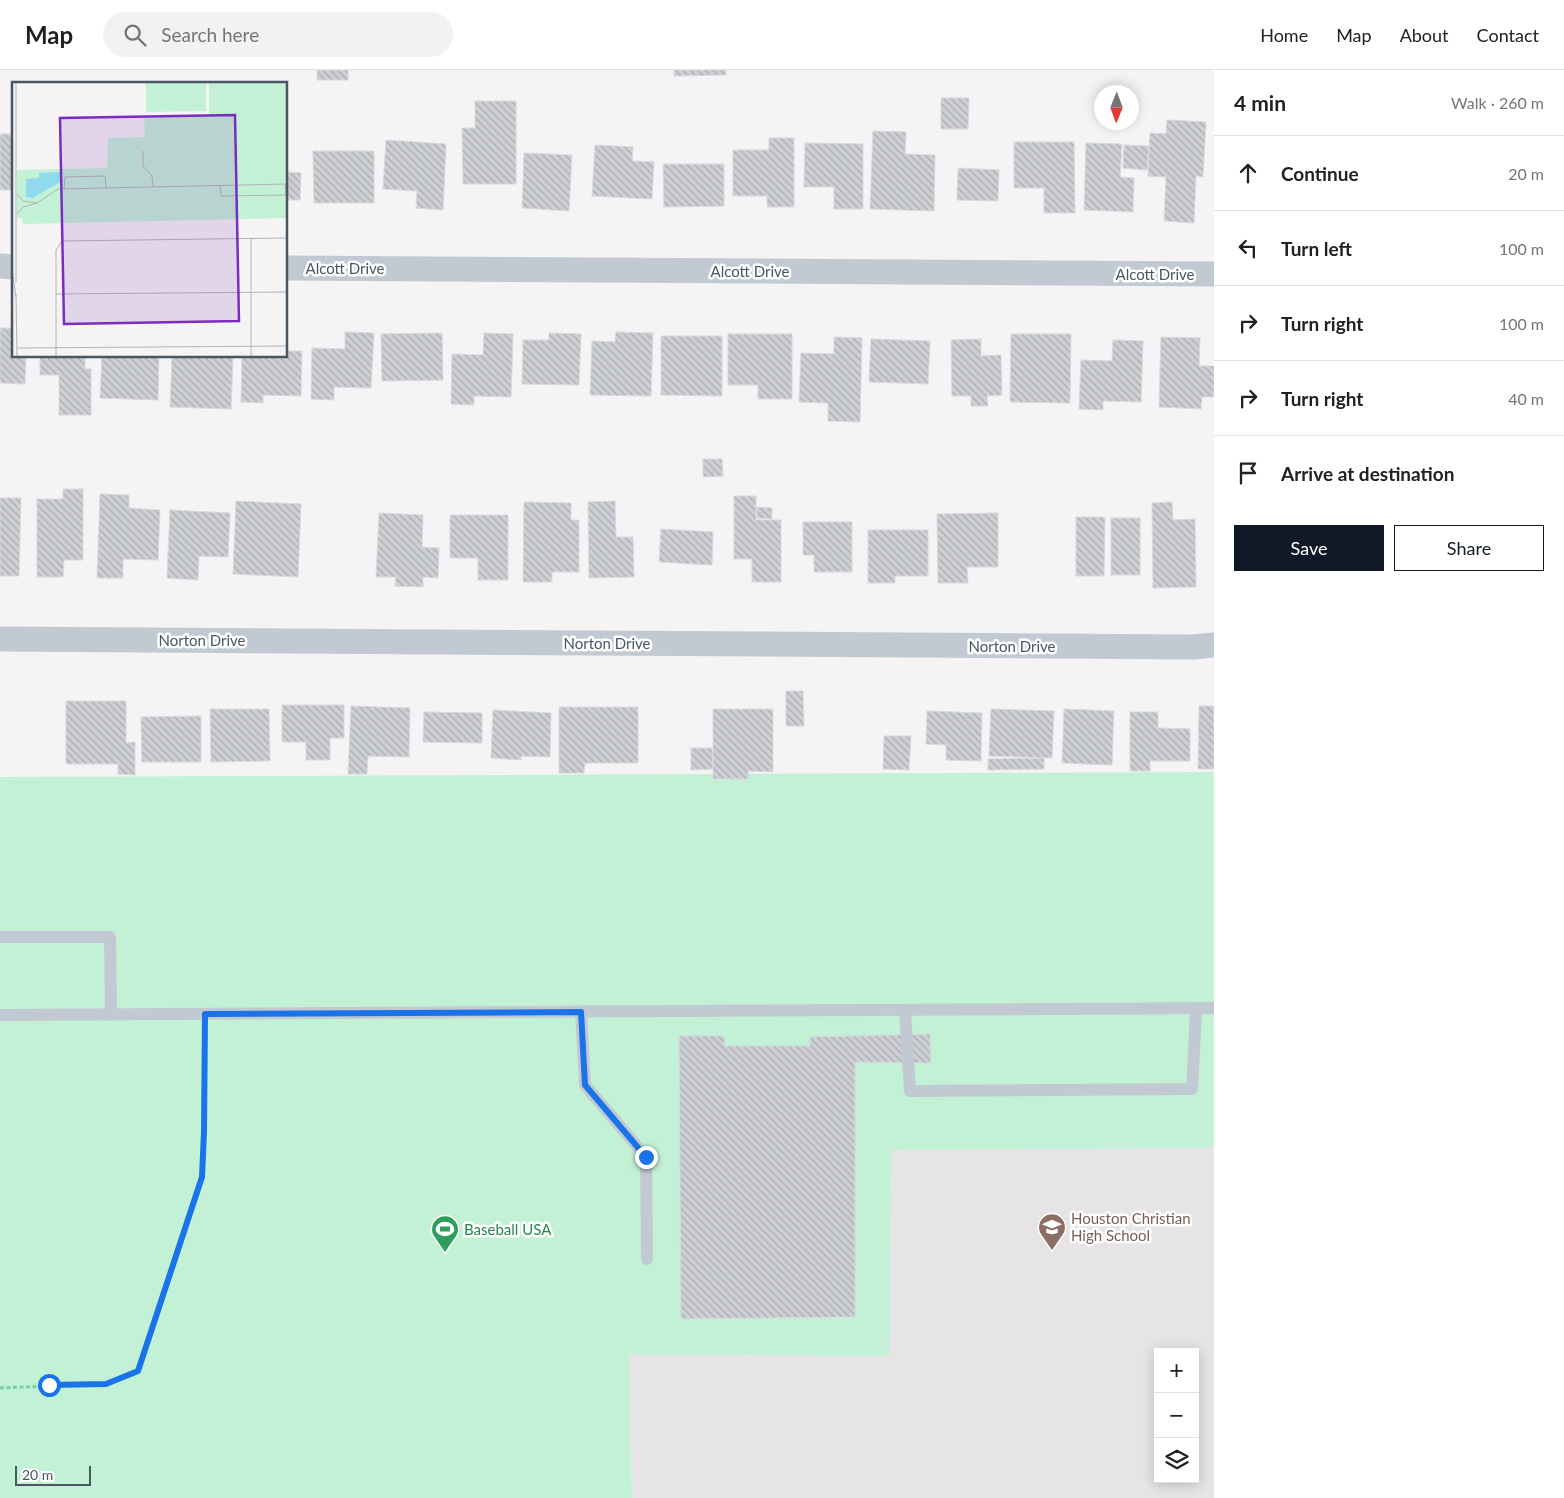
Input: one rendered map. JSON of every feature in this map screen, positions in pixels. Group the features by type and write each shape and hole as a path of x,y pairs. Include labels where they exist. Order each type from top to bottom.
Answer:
{"street":[{"name":"Alcott Drive","path":"288,268 1214,274"},
{"name":"Norton Drive","path":"0,638 1183,647 1214,645"}],"lane":[{"path":"0,937 110,937 110,1015"},
{"path":"0,1015 1214,1008"},
{"path":"905,1010 910,1090 1192,1089 1196,1009"},
{"path":"581,1012 585,1085 646,1157 647,1258"}],"path":[{"path":"0,1388 106,1384 138,1371 202,1177 205,1014"}],"shaded area":[{"name":"Houston Christian High School","path":"1214,1148 1214,1498 632,1498 629,1355 888,1356 892,1150"}],"green space":[{"name":"Baseball USA","path":"1214,772 1214,1148 892,1150 889,1356 629,1355 632,1498 0,1498 0,777"}],"building":[{"path":"317,70 348,70 348,80 317,80"},
{"path":"674,70 726,70 726,75 674,76"},
{"path":"941,98 969,98 968,129 941,129"},
{"path":"475,101 516,101 516,184 463,184 462,128 475,128"},
{"path":"1167,120 1206,122 1203,177 1196,176 1194,223 1164,221 1166,177 1148,176 1150,133 1166,134"},
{"path":"873,131 906,132 905,154 935,155 934,211 870,209"},
{"path":"0,134 12,134 12,190 0,190"},
{"path":"769,138 794,138 794,207 767,207 767,196 733,196 733,150 769,150"},
{"path":"386,140 446,144 443,210 416,208 417,191 383,189"},
{"path":"1014,142 1074,142 1075,213 1044,213 1044,188 1014,188"},
{"path":"805,143 863,144 863,209 834,209 834,187 804,187"},
{"path":"1086,143 1122,144 1120,177 1134,178 1133,212 1084,210"},
{"path":"595,145 633,147 632,161 654,162 652,199 592,196"},
{"path":"1124,145 1149,146 1147,170 1123,168"},
{"path":"313,151 374,151 374,203 314,203"},
{"path":"524,153 572,155 569,211 522,208"},
{"path":"663,164 724,164 724,206 664,207"},
{"path":"958,168 999,170 998,201 957,200"},
{"path":"288,172 301,173 300,200 288,200"},
{"path":"0,328 12,328 12,358 26,358 25,384 0,383"},
{"path":"345,332 374,333 371,388 334,387 334,400 311,399 312,348 345,349"},
{"path":"616,332 653,333 651,396 590,395 592,341 615,342"},
{"path":"442,333 443,380 382,381 381,334"},
{"path":"484,333 513,334 511,397 474,396 474,405 451,404 452,354 483,355"},
{"path":"549,333 581,334 579,385 522,384 523,340 549,340"},
{"path":"728,334 792,334 792,399 758,399 758,385 728,385"},
{"path":"1011,334 1071,334 1070,403 1010,402"},
{"path":"661,336 722,336 722,396 661,395"},
{"path":"834,337 862,338 860,422 828,421 828,403 799,402 801,353 834,354"},
{"path":"1161,337 1200,338 1199,366 1214,366 1214,397 1202,397 1201,409 1159,407"},
{"path":"871,339 930,341 928,384 869,382"},
{"path":"981,339 981,356 1001,355 1002,395 987,396 988,406 971,406 971,396 952,396 951,340"},
{"path":"1113,340 1143,341 1141,402 1103,401 1103,410 1079,409 1081,360 1112,361"},
{"path":"288,351 302,351 301,396 263,395 263,403 241,402 242,358 288,358"},
{"path":"40,358 85,358 85,369 91,369 91,415 59,415 59,375 40,375"},
{"path":"102,358 159,358 158,400 100,398"},
{"path":"172,358 233,358 231,409 170,407"},
{"path":"703,459 722,459 723,476 703,477"},
{"path":"63,489 83,489 83,560 64,560 63,577 37,577 37,499 63,499"},
{"path":"100,494 129,495 129,508 160,510 158,560 123,559 123,578 97,578"},
{"path":"734,496 756,496 756,520 781,520 781,582 752,582 752,559 734,559"},
{"path":"0,498 21,498 19,576 0,576"},
{"path":"236,501 301,504 298,577 233,574"},
{"path":"615,501 616,537 633,537 634,577 589,578 588,502"},
{"path":"524,502 571,503 571,520 579,520 579,572 552,572 552,582 523,582"},
{"path":"1172,502 1173,520 1195,519 1196,587 1153,588 1152,503"},
{"path":"757,507 772,508 772,519 757,518"},
{"path":"170,510 230,513 228,557 199,556 198,580 167,578"},
{"path":"379,513 423,515 422,547 439,548 438,578 423,577 423,587 395,586 396,577 376,577"},
{"path":"998,513 998,567 967,567 968,583 938,583 937,514"},
{"path":"450,515 508,515 508,580 478,580 478,558 450,558"},
{"path":"1076,517 1105,517 1104,576 1076,576"},
{"path":"1111,518 1140,518 1140,575 1111,575"},
{"path":"803,522 852,522 852,572 814,572 814,555 803,555"},
{"path":"661,529 713,532 712,565 659,562"},
{"path":"868,530 928,530 928,576 895,576 895,583 868,583"},
{"path":"786,691 803,691 804,726 786,726"},
{"path":"66,701 126,701 126,743 135,742 135,775 118,774 118,764 66,764"},
{"path":"282,705 344,705 344,738 330,738 330,760 306,760 306,742 282,742"},
{"path":"351,706 410,708 409,757 368,756 367,774 348,774"},
{"path":"1199,706 1214,706 1214,769 1198,769"},
{"path":"559,707 638,707 638,763 585,763 584,773 559,773"},
{"path":"210,709 269,709 270,761 211,762"},
{"path":"713,709 773,709 773,772 748,771 748,779 713,779"},
{"path":"991,709 1054,711 1052,758 989,756"},
{"path":"1064,709 1114,711 1112,765 1062,763"},
{"path":"493,710 551,713 550,757 521,756 521,760 491,758"},
{"path":"927,711 982,713 981,761 946,760 946,745 926,744"},
{"path":"424,712 482,713 482,743 423,742"},
{"path":"1130,712 1158,712 1158,728 1190,729 1190,761 1150,761 1150,771 1130,771"},
{"path":"201,716 201,762 142,762 141,717"},
{"path":"884,736 911,736 909,770 883,769"},
{"path":"691,748 712,748 713,769 691,770"},
{"path":"1044,758 1044,769 988,770 988,759"},
{"path":"930,1034 931,1063 855,1062 855,1317 681,1319 679,1036 724,1036 725,1046 810,1046 810,1037"}],"place":[{"name":"Houston Christian High School","path":"1052,1251"},
{"name":"Baseball USA","path":"445,1253"}],"route":[{"path":"49,1385 106,1384 138,1371 202,1177 205,1014 581,1012 585,1085 646,1157"}]}
